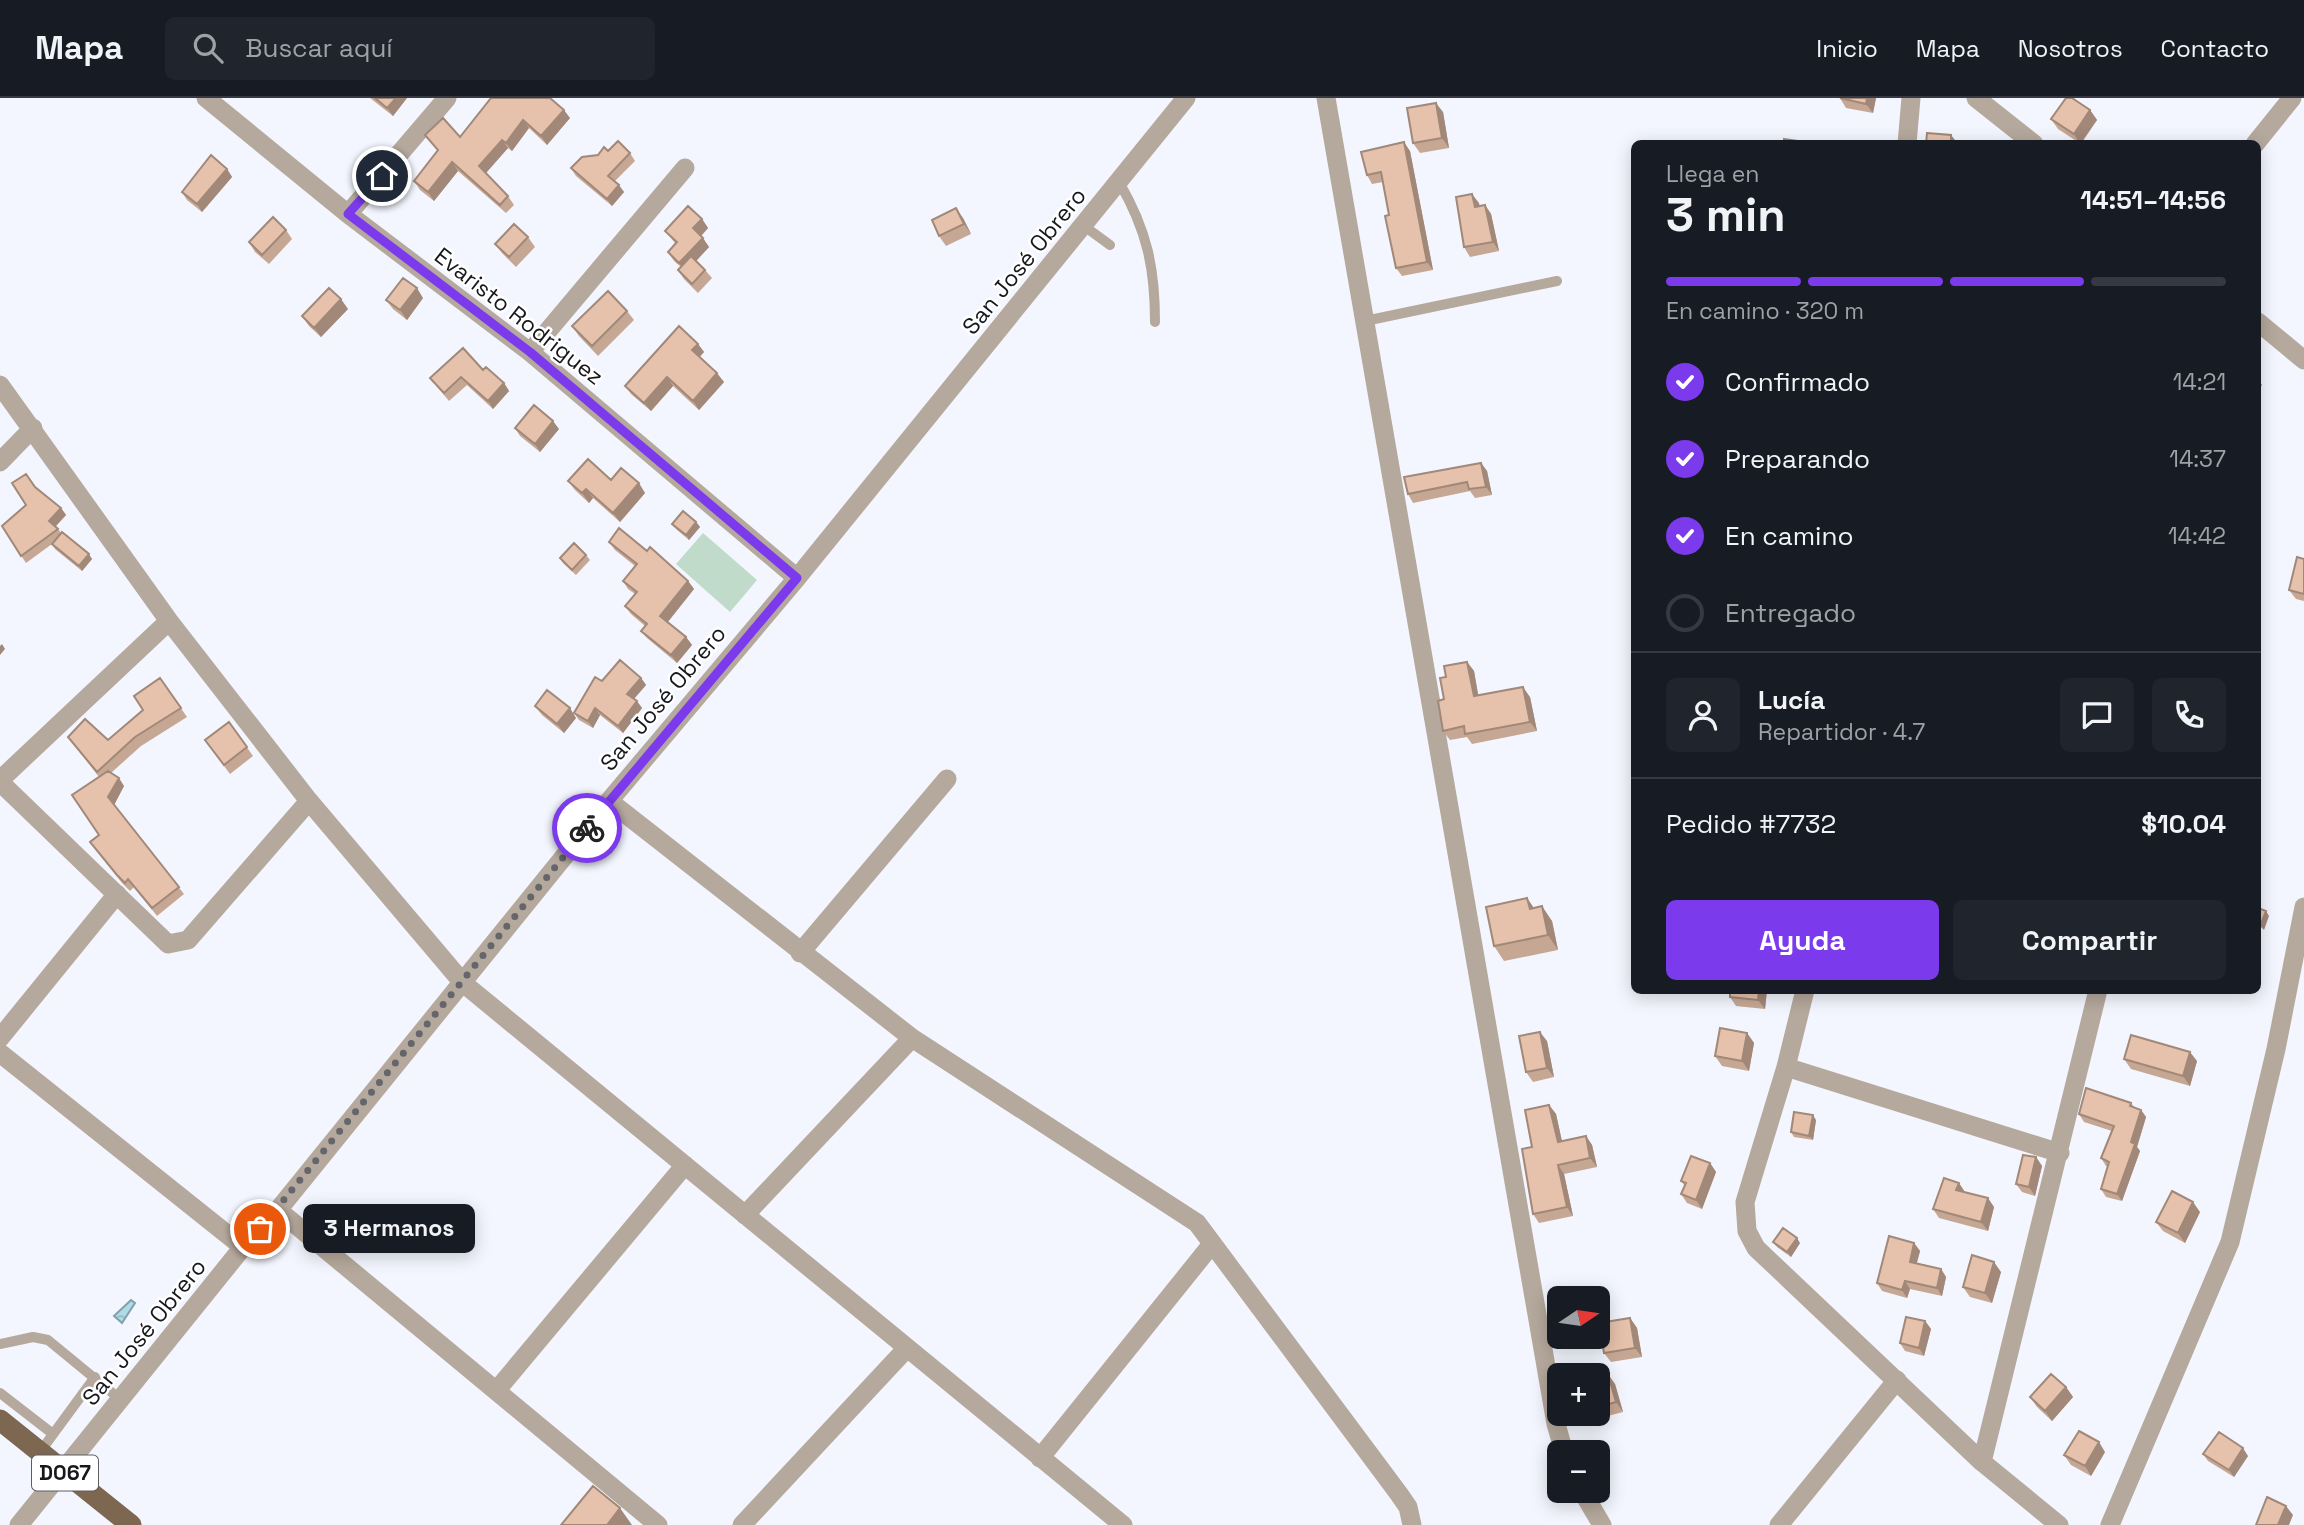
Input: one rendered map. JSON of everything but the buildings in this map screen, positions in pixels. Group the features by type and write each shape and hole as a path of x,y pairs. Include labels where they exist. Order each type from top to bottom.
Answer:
{"main road":[{"name":"D067","path":"0,1420 131,1525"}],"street":[{"name":"Evaristo Rodriguez","path":"206,98 348,214 530,352 797,578"},
{"path":"348,214 447,98"},
{"name":"San José Obrero","path":"19,1525 609,801 797,578 1186,98"},
{"path":"1326,98 1561,1440"},
{"path":"1907,140 1911,98"},
{"path":"1976,98 2029,140"},
{"path":"2258,140 2292,98"},
{"path":"530,352 685,168"},
{"path":"2261,324 2304,360"},
{"path":"0,385 169,621 309,801 463,983 1040,1458 1112,1522"},
{"path":"0,462 33,428"},
{"path":"169,621 0,781 168,944 188,940 309,801"},
{"path":"800,953 947,779"},
{"path":"609,801 912,1038 1197,1223 1404,1500 1412,1516 1412,1525"},
{"path":"0,1038 117,894"},
{"path":"2110,1525 2230,1242 2276,1049 2304,907"},
{"path":"1804,994 1786,1067 1745,1202 1747,1231 1756,1248 1982,1462 2059,1525"},
{"path":"1982,1462 2097,994"},
{"path":"745,1215 912,1038"},
{"path":"0,1053 243,1247"},
{"path":"1786,1067 2060,1153"},
{"path":"496,1391 685,1165"},
{"path":"278,1210 658,1525"},
{"path":"1040,1458 1212,1244"},
{"path":"742,1525 907,1348"},
{"path":"1779,1525 1897,1380"},
{"path":"1588,1503 1602,1525"}],"lane":[{"path":"1119,182 1133,207 1154,268 1155,322"},
{"path":"1084,226 1110,245"},
{"path":"1365,321 1557,281"},
{"path":"0,1344 33,1337 48,1340 121,1400"},
{"path":"40,1452 94,1377"},
{"path":"0,1393 53,1434"}],"green space":[{"path":"703,533 757,580 730,612 676,564"}],"water":[{"path":"131,1300 135,1303 122,1323 114,1316"}],"way so far":[{"path":"260,1229 587,828"}],"place":[{"name":"3 Hermanos","path":"260,1229"}],"route":[{"path":"382,176 348,214 530,352 797,578 587,828"}]}
